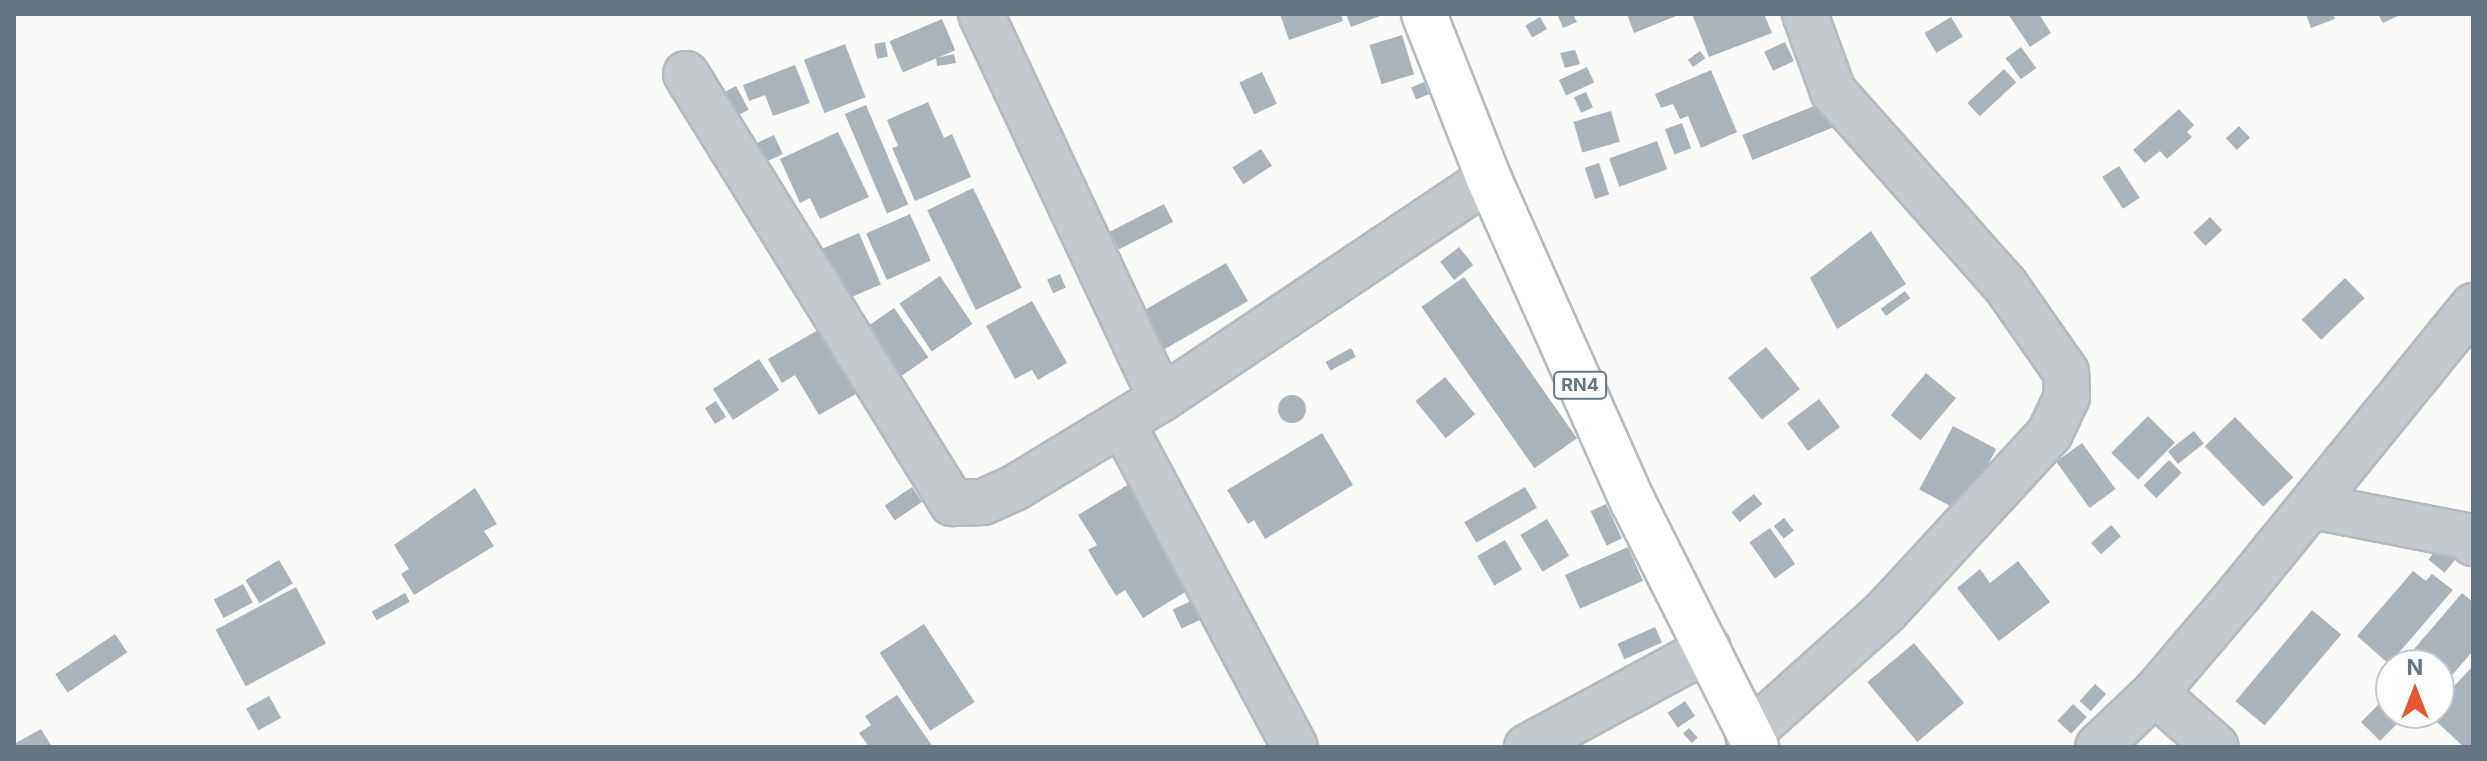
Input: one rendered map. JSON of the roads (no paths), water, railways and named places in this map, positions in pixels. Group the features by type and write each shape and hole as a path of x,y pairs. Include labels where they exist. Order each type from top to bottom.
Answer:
{"highway":[{"name":"RN4","path":"1424,14 1489,179 1633,502 1752,741"}],"street":[{"path":"981,14 1161,399"},
{"path":"1752,741 1886,611 2050,433 2067,397 2066,372 2005,285 1833,91 1805,14"},
{"path":"686,74 952,503 983,502 1016,487 1161,399 1489,179"},
{"path":"2098,747 2155,693 2312,506 2473,306"},
{"path":"1122,423 1295,747"},
{"path":"2312,506 2466,536 2473,543"},
{"path":"1527,747 1708,649"},
{"path":"2155,693 2216,747"}]}
